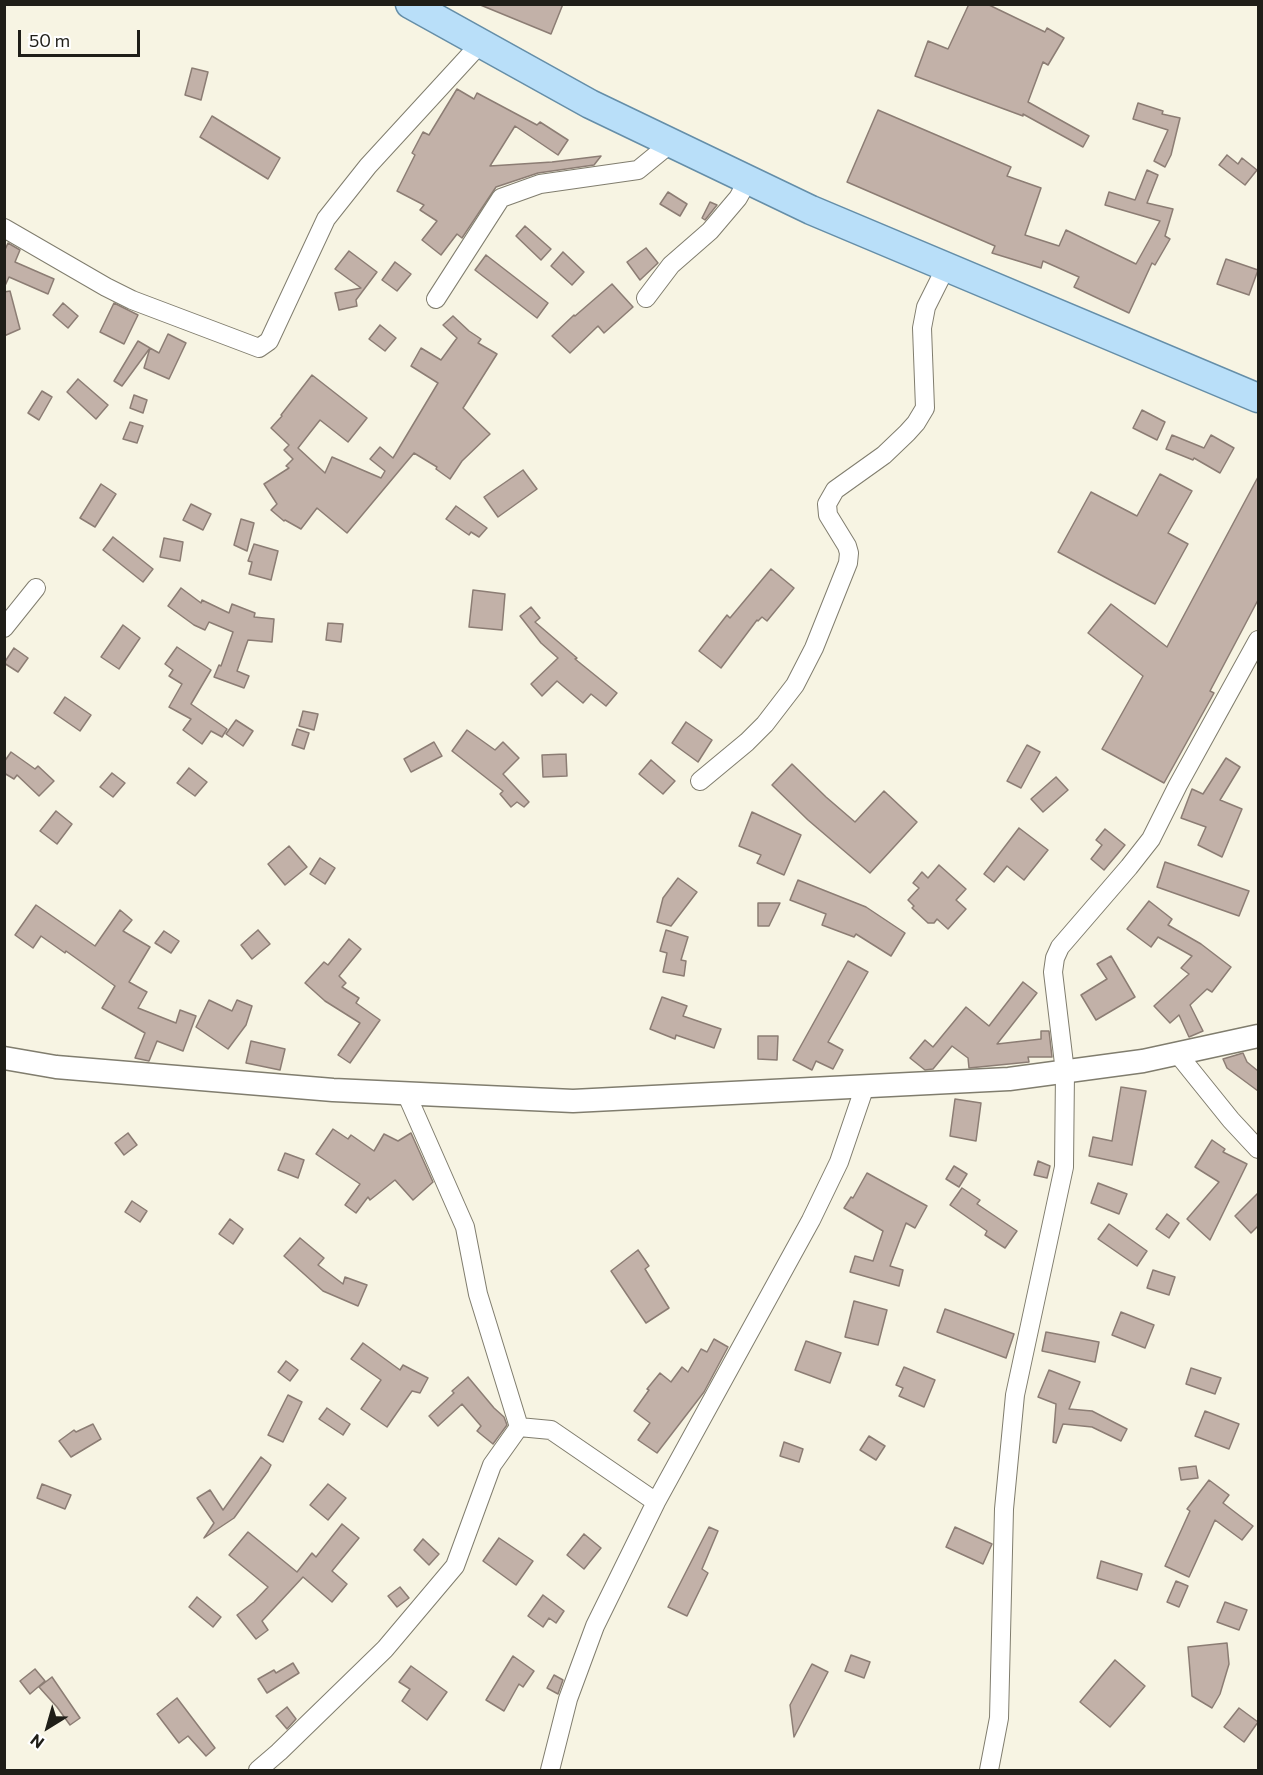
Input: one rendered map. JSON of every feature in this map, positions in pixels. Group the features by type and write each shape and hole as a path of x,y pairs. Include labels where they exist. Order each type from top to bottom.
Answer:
{"main road":[{"path":"410,4 590,104 811,210 1258,398"}],"street":[{"path":"4,228 132,300 259,348 269,341 326,219 368,166 480,44"},
{"path":"436,299 501,198 540,184 638,170 671,143"},
{"path":"646,298 671,265 710,231 724,215 738,198 748,180"},
{"path":"700,781 765,724 795,685 814,648 848,563 849,553 828,515 827,504 835,490 884,455 908,433 925,408 922,328 926,307 946,267"},
{"path":"4,627 36,588"},
{"path":"989,1770 999,1718 1004,1509 1015,1395 1064,1167 1065,1072 1053,972 1055,958 1060,947 1151,839 1258,640"},
{"path":"6,1059 67,1068 333,1090 573,1101 1009,1079 1143,1060 1258,1036"},
{"path":"1177,1053 1231,1120 1258,1149"},
{"path":"550,1770 568,1699 595,1626 656,1502 811,1220 839,1162 865,1086"},
{"path":"406,1094 465,1227 478,1294 519,1427"},
{"path":"519,1427 551,1430 656,1502"},
{"path":"258,1770 385,1649 455,1566 492,1465 519,1427"}],"building":[{"path":"478,4 563,4 551,34"},
{"path":"969,4 987,4 1045,32 1047,28 1064,38 1048,65 1043,62 1028,102 1089,136 1083,147 1023,114 1023,116 915,76 928,41 948,49"},
{"path":"192,68 208,72 201,100 185,95"},
{"path":"457,89 474,99 477,93 537,125 540,122 568,140 558,155 515,126 490,166 601,156 594,165 538,173 496,187 462,238 457,234 441,255 422,240 437,221 420,210 424,205 397,191 415,155 412,153 423,132 429,135"},
{"path":"1138,103 1163,111 1162,114 1180,118 1171,155 1165,167 1154,161 1168,130 1133,119"},
{"path":"878,110 1011,167 1007,176 1041,188 1025,235 1059,246 1066,230 1136,264 1160,221 1105,205 1109,192 1135,200 1147,170 1158,175 1147,203 1173,209 1165,236 1170,239 1155,265 1152,263 1129,313 1074,287 1079,277 1043,261 1041,268 992,253 995,246 847,182"},
{"path":"212,116 280,158 268,179 200,137"},
{"path":"1227,155 1238,164 1242,158 1257,170 1245,185 1219,165"},
{"path":"668,192 687,204 680,216 660,204"},
{"path":"710,202 717,205 705,220 702,218"},
{"path":"525,226 551,249 541,260 516,236"},
{"path":"8,243 20,250 15,262 54,279 48,294 9,277 4,288 4,252"},
{"path":"646,248 658,263 640,280 627,262"},
{"path":"349,251 377,272 356,300 357,306 339,310 335,293 361,288 335,269"},
{"path":"563,252 584,272 572,285 551,266"},
{"path":"486,255 548,303 537,318 475,270"},
{"path":"1226,259 1258,270 1249,295 1217,284"},
{"path":"395,262 411,274 397,291 382,280"},
{"path":"612,284 633,307 604,333 598,326 570,353 552,336"},
{"path":"10,291 20,329 4,336 4,292"},
{"path":"63,303 78,316 68,328 53,315"},
{"path":"114,303 138,315 124,344 100,332"},
{"path":"453,316 481,339 478,343 497,354 463,408 490,434 462,461 450,479 436,469 437,467 414,453 347,533 317,508 301,529 284,521 271,510 277,504 264,484 289,468 286,466 293,459 284,450 289,445 271,428 312,375 367,418 348,442 320,420 298,448 325,473 332,457 381,478 385,471 370,459 380,447 393,458 438,383 411,366 421,348 441,360 457,338 443,325"},
{"path":"380,325 396,338 385,351 369,339"},
{"path":"168,334 186,343 169,379 144,368 150,348 159,353"},
{"path":"138,341 150,348 122,386 114,381"},
{"path":"78,379 108,405 96,419 67,392"},
{"path":"42,391 52,397 39,420 28,413"},
{"path":"134,395 147,400 143,413 130,408"},
{"path":"1142,410 1165,422 1157,440 1133,428"},
{"path":"130,422 143,426 137,443 123,439"},
{"path":"1172,435 1204,448 1211,435 1234,448 1220,473 1194,458 1193,460 1166,449"},
{"path":"523,470 537,489 498,517 484,497"},
{"path":"1160,474 1192,491 1168,533 1188,544 1155,604 1058,552 1091,492 1137,516"},
{"path":"1258,477 1258,600 1210,691 1214,693 1164,783 1102,749 1143,676 1088,633 1111,604 1167,647"},
{"path":"101,484 116,494 95,527 80,518"},
{"path":"191,504 211,514 203,530 183,520"},
{"path":"456,506 487,528 479,537 471,532 469,535 446,519"},
{"path":"241,519 254,523 247,551 234,545"},
{"path":"113,537 153,569 143,582 103,550"},
{"path":"164,538 183,542 180,561 160,557"},
{"path":"254,544 278,551 271,580 249,574 252,562 248,561"},
{"path":"771,569 794,588 767,621 762,617 757,620 721,668 699,651 727,615 730,618"},
{"path":"181,588 201,603 202,600 229,613 232,604 255,613 254,617 274,619 272,642 248,640 237,671 249,676 244,688 214,677 219,665 221,666 233,632 209,622 205,630 168,606"},
{"path":"473,590 505,594 502,630 469,627"},
{"path":"531,607 540,618 535,622 617,693 606,706 591,694 583,703 557,681 542,696 531,684 558,658 541,643 520,616"},
{"path":"328,623 343,624 341,642 326,640"},
{"path":"123,625 140,638 119,669 101,657"},
{"path":"177,647 211,670 191,704 227,729 222,737 211,731 202,744 183,730 191,719 169,707 182,684 169,676 173,670 165,664"},
{"path":"14,648 28,658 18,672 4,663"},
{"path":"65,697 91,715 80,731 54,713"},
{"path":"303,711 318,714 314,730 299,726"},
{"path":"236,720 253,731 243,746 226,734"},
{"path":"686,722 712,740 698,762 672,743"},
{"path":"297,729 309,733 304,749 292,745"},
{"path":"467,730 495,750 503,742 519,758 503,774 529,802 524,807 517,802 511,807 500,794 503,791 452,751"},
{"path":"434,742 442,756 411,772 404,759"},
{"path":"1027,745 1040,752 1021,788 1007,781"},
{"path":"11,752 35,769 38,766 54,781 39,796 17,775 14,779 4,773 4,762"},
{"path":"566,754 567,776 543,777 542,755"},
{"path":"1226,758 1240,767 1220,800 1242,809 1222,857 1198,845 1206,827 1181,818 1192,789 1203,794"},
{"path":"651,760 675,781 663,794 639,774"},
{"path":"792,764 855,822 884,791 917,822 870,873 808,820 772,785"},
{"path":"189,768 207,782 195,796 177,783"},
{"path":"112,773 125,783 113,797 100,787"},
{"path":"1056,777 1068,790 1043,812 1031,799"},
{"path":"56,811 72,824 57,844 40,831"},
{"path":"752,812 801,835 784,875 757,863 761,855 739,846"},
{"path":"1019,828 1048,850 1024,880 1007,866 994,882 984,874"},
{"path":"1105,829 1125,845 1104,870 1091,859 1102,845 1096,840"},
{"path":"289,846 307,867 285,885 268,864"},
{"path":"320,858 335,868 325,884 310,874"},
{"path":"1165,862 1249,891 1239,916 1157,887"},
{"path":"939,865 966,889 956,900 966,909 948,929 937,919 934,923 928,923 912,908 914,906 908,900 919,888 913,883 922,872 928,878"},
{"path":"678,878 697,892 671,926 657,922 663,898"},
{"path":"798,880 866,907 905,933 891,956 856,934 854,937 822,925 826,914 790,900"},
{"path":"1149,901 1172,919 1168,925 1201,944 1231,967 1212,992 1207,989 1190,1005 1203,1031 1189,1037 1179,1015 1170,1023 1154,1006 1189,974 1181,968 1192,956 1158,937 1151,947 1127,929"},
{"path":"758,903 780,903 769,926 758,926"},
{"path":"36,905 95,946 120,910 132,920 123,931 150,947 129,982 147,992 138,1008 176,1023 180,1010 196,1016 183,1051 157,1041 149,1061 135,1058 145,1033 102,1008 115,986 41,936 33,948 15,935"},
{"path":"258,930 270,944 252,959 241,945"},
{"path":"666,930 688,937 681,960 686,961 684,976 663,972 667,953 660,951"},
{"path":"164,931 179,941 171,953 155,943"},
{"path":"349,939 361,949 339,976 346,983 342,987 359,998 356,1003 380,1020 350,1063 338,1055 360,1023 325,1001 305,983 324,962 328,965"},
{"path":"1111,956 1135,997 1096,1020 1081,995 1107,979 1097,964"},
{"path":"848,961 868,972 828,1042 843,1050 833,1069 816,1061 812,1070 793,1060"},
{"path":"1023,982 1037,993 997,1044 1041,1039 1041,1031 1049,1031 1052,1057 1028,1057 1029,1062 969,1068 968,1058 952,1046 933,1069 925,1070 910,1058 925,1040 933,1047 966,1007 989,1026"},
{"path":"662,997 687,1006 683,1016 721,1029 714,1048 676,1035 675,1039 650,1029"},
{"path":"209,1000 232,1011 237,1000 252,1006 246,1025 228,1049 196,1027"},
{"path":"758,1036 778,1036 777,1060 758,1059"},
{"path":"251,1041 285,1049 280,1070 246,1063"},
{"path":"1243,1053 1247,1062 1258,1071 1258,1091 1227,1068 1223,1059"},
{"path":"1121,1087 1146,1091 1132,1165 1089,1156 1093,1137 1112,1141"},
{"path":"955,1099 981,1103 976,1141 950,1136"},
{"path":"333,1129 348,1139 351,1135 374,1151 384,1134 398,1141 411,1133 433,1182 413,1200 395,1180 370,1200 368,1197 356,1213 345,1205 360,1184 316,1154"},
{"path":"128,1133 137,1145 124,1155 115,1143"},
{"path":"1212,1140 1225,1149 1223,1152 1247,1164 1210,1240 1187,1219 1219,1182 1195,1167"},
{"path":"285,1153 304,1160 298,1178 278,1170"},
{"path":"1038,1161 1050,1166 1047,1178 1034,1175"},
{"path":"954,1166 967,1174 959,1187 946,1179"},
{"path":"867,1173 927,1206 915,1228 906,1223 890,1266 903,1270 899,1286 850,1272 855,1256 873,1261 883,1231 844,1208 851,1197 853,1198"},
{"path":"1098,1183 1127,1194 1119,1214 1091,1203"},
{"path":"962,1188 980,1200 977,1204 1017,1231 1005,1248 985,1235 987,1231 950,1205"},
{"path":"1258,1193 1258,1226 1251,1233 1235,1216"},
{"path":"132,1201 147,1211 140,1222 125,1212"},
{"path":"1167,1214 1179,1223 1169,1238 1156,1229"},
{"path":"230,1219 243,1229 233,1244 219,1234"},
{"path":"1109,1224 1147,1251 1137,1266 1098,1239"},
{"path":"300,1238 324,1258 318,1265 343,1284 345,1277 367,1285 358,1306 323,1291 284,1256"},
{"path":"638,1250 649,1266 645,1269 669,1308 646,1323 611,1271"},
{"path":"1153,1270 1175,1277 1169,1295 1147,1288"},
{"path":"854,1301 887,1310 878,1345 845,1337"},
{"path":"945,1309 1014,1334 1006,1358 937,1332"},
{"path":"1121,1312 1154,1325 1145,1348 1112,1335"},
{"path":"1046,1332 1099,1342 1095,1362 1042,1351"},
{"path":"714,1339 728,1347 704,1392 657,1453 638,1440 650,1423 634,1411 660,1373 671,1382 682,1367 688,1372 701,1349 707,1352"},
{"path":"806,1341 841,1353 830,1383 795,1370"},
{"path":"363,1343 400,1370 403,1365 428,1378 420,1393 412,1391 387,1427 361,1409 381,1380 351,1359"},
{"path":"286,1361 298,1370 290,1381 278,1372"},
{"path":"904,1367 935,1380 924,1407 899,1396 903,1388 896,1385"},
{"path":"1191,1368 1221,1378 1215,1394 1186,1384"},
{"path":"1049,1370 1080,1382 1069,1409 1092,1411 1127,1429 1121,1441 1092,1427 1063,1424 1056,1443 1053,1442 1056,1404 1038,1397"},
{"path":"468,1377 504,1417 507,1425 493,1444 477,1431 481,1426 462,1404 438,1426 429,1416"},
{"path":"288,1395 302,1402 283,1442 268,1435"},
{"path":"327,1408 350,1424 343,1435 319,1419"},
{"path":"1205,1411 1239,1424 1229,1449 1195,1436"},
{"path":"93,1424 101,1439 71,1457 59,1441 74,1430 76,1432"},
{"path":"869,1436 885,1446 876,1460 860,1450"},
{"path":"784,1442 803,1449 799,1462 780,1456"},
{"path":"261,1457 271,1465 268,1471 234,1518 204,1538 214,1523 197,1498 210,1490 223,1510"},
{"path":"1196,1466 1198,1478 1181,1480 1179,1468"},
{"path":"1209,1480 1229,1495 1223,1503 1253,1526 1242,1540 1215,1520 1189,1577 1165,1566 1190,1511 1187,1509"},
{"path":"42,1484 71,1495 65,1509 37,1498"},
{"path":"328,1484 346,1498 328,1520 310,1505"},
{"path":"342,1524 359,1538 332,1571 347,1584 332,1602 303,1577 262,1621 268,1630 256,1639 237,1615 268,1587 229,1555 248,1532 297,1572 312,1553 316,1557"},
{"path":"709,1527 718,1531 702,1569 708,1573 687,1616 668,1607"},
{"path":"955,1527 992,1544 983,1564 946,1547"},
{"path":"584,1534 601,1548 584,1569 567,1555"},
{"path":"499,1538 533,1561 516,1585 483,1561"},
{"path":"423,1539 439,1554 429,1565 414,1550"},
{"path":"1101,1561 1142,1574 1137,1590 1097,1578"},
{"path":"1176,1581 1188,1586 1179,1607 1167,1602"},
{"path":"400,1587 409,1598 397,1607 388,1596"},
{"path":"543,1595 564,1611 556,1623 549,1618 543,1627 528,1616"},
{"path":"197,1597 221,1617 213,1627 189,1607"},
{"path":"1225,1602 1247,1610 1239,1630 1217,1622"},
{"path":"1227,1643 1229,1664 1220,1694 1212,1708 1192,1696 1188,1647"},
{"path":"851,1655 870,1662 864,1678 845,1671"},
{"path":"513,1656 534,1671 523,1687 519,1684 504,1711 486,1700"},
{"path":"1115,1660 1145,1686 1110,1727 1080,1702"},
{"path":"293,1663 299,1673 267,1693 258,1679 274,1670 276,1673"},
{"path":"812,1664 828,1672 794,1737 790,1705"},
{"path":"411,1666 447,1692 427,1720 402,1701 410,1689 399,1682"},
{"path":"35,1669 45,1681 30,1694 20,1681"},
{"path":"554,1675 563,1680 558,1694 547,1688"},
{"path":"52,1677 80,1718 70,1725 39,1687"},
{"path":"177,1698 215,1748 206,1756 188,1736 179,1743 157,1714"},
{"path":"287,1707 296,1719 287,1729 276,1716"},
{"path":"1239,1708 1258,1722 1244,1742 1224,1727"}]}
